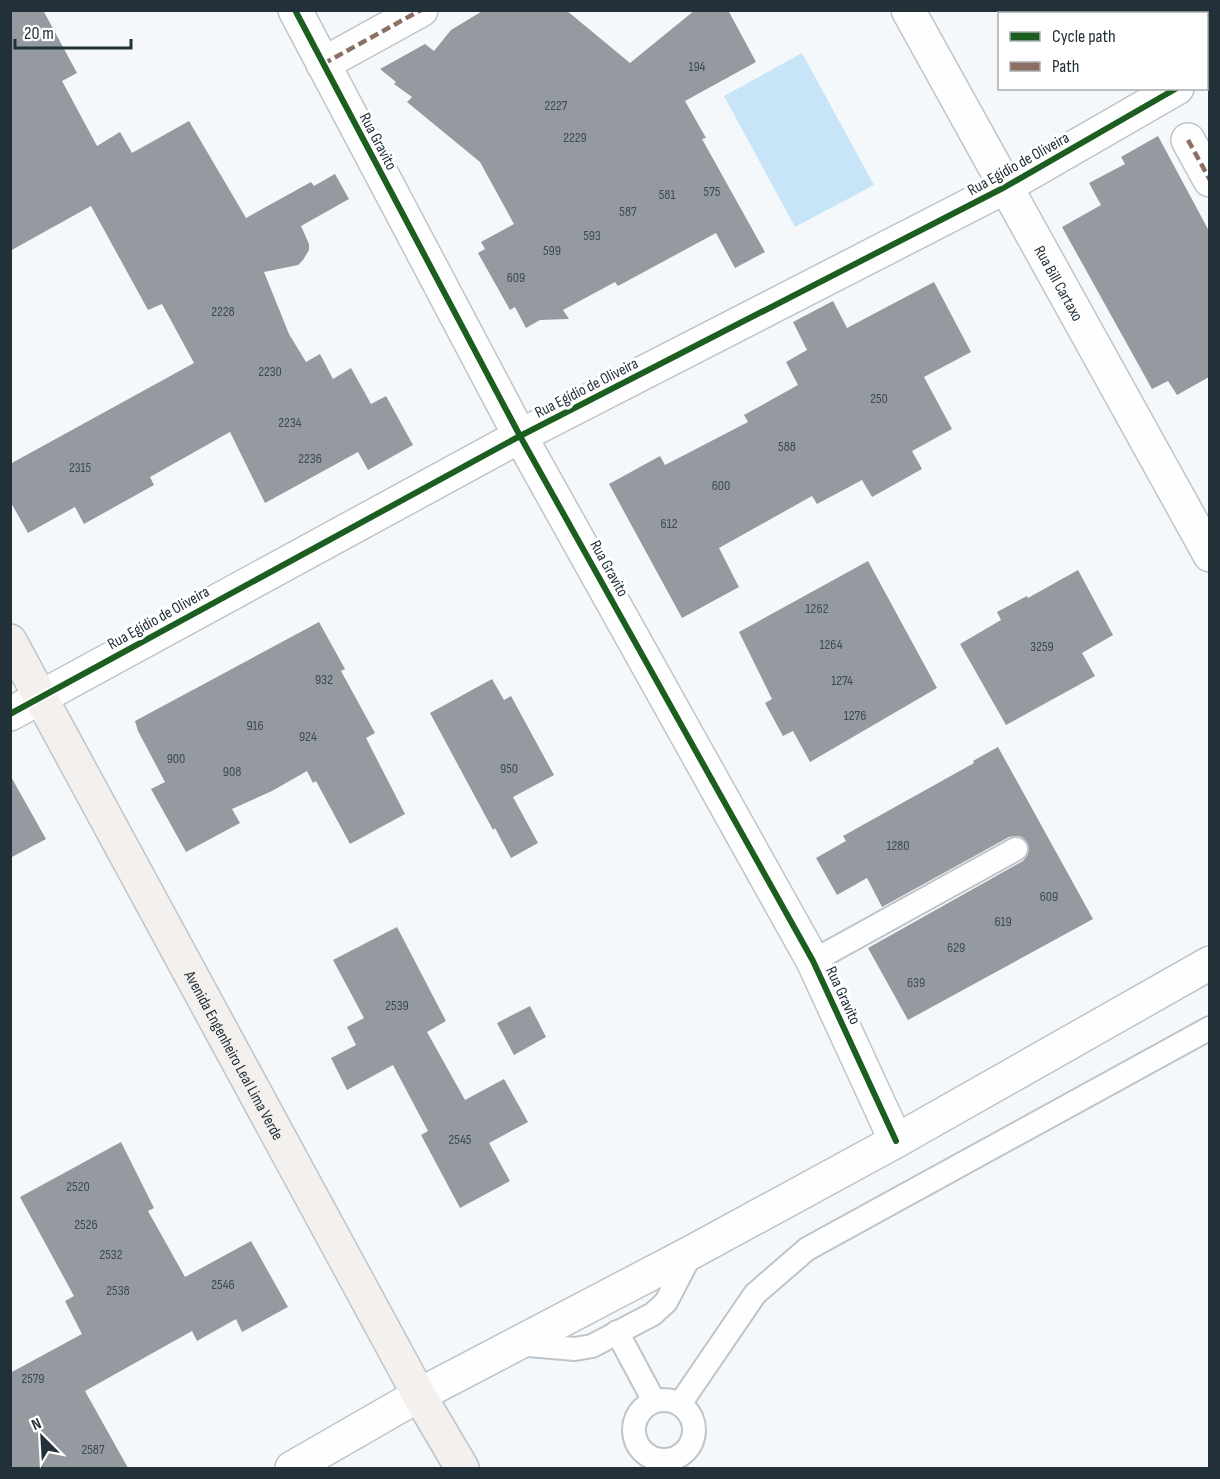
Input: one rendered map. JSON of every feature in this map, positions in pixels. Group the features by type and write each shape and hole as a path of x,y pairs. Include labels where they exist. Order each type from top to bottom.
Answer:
{"street":[{"name":"Rua Gravito","path":"295,10 520,436 813,961 896,1141"},
{"path":"323,64 421,10"},
{"name":"Rua Bill Cartaxo","path":"908,10 1209,555"},
{"name":"Rua Egídio de Oliveira","path":"10,714 520,436 1005,187 1174,90"},
{"path":"1188,140 1209,180"},
{"name":"Avenida Engenheiro Leal Lima Verde","path":"10,641 419,1395 462,1468"},
{"path":"292,1468 419,1395 692,1252 896,1141 1209,963"}],"lane":[{"path":"813,961 1016,849"},
{"path":"680,1404 756,1294 807,1249 1209,1028"},
{"path":"517,1344 575,1349 592,1346 652,1314 666,1302 692,1252"},
{"path":"617,1332 654,1401"},
{"path":"668,1399 680,1404 690,1414 694,1427 692,1440 684,1451 673,1458 644,1462 633,1432 635,1419 643,1408 654,1401 668,1399"}],"shaded area":[{"path":"802,53 874,185 795,227 724,96"}],"building":[{"path":"10,10 43,10 77,73 62,81 97,146 120,132 132,153 189,121 246,218 311,182 314,186 335,174 349,199 301,226 309,244 309,250 298,265 264,272 289,334 306,362 320,354 333,379 351,368 371,404 386,396 413,445 368,470 358,452 265,503 230,432 150,477 154,485 84,524 75,507 28,533 10,501 10,464 194,363 162,304 148,310 91,206 10,251"},
{"path":"484,10 566,10 630,63 695,10 728,10 756,62 685,101 706,138 702,139 765,252 735,268 716,233 618,286 615,282 563,310 569,319 540,320 526,328 515,307 510,310 478,253 485,249 481,242 514,224 480,162 407,102 412,97 394,84 396,82 380,69 425,44 434,51 451,30"},
{"path":"1158,136 1209,231 1209,377 1177,395 1168,381 1152,389 1062,227 1101,205 1089,183 1125,164 1121,157"},
{"path":"934,282 971,352 924,377 952,429 912,451 922,469 872,497 862,480 817,504 812,496 719,548 739,587 682,618 609,484 660,456 665,465 748,422 744,415 798,385 786,362 807,350 793,322 833,301 847,328"},
{"path":"868,561 937,688 810,762 793,731 783,736 765,703 772,699 739,632"},
{"path":"1078,570 1113,635 1082,653 1095,676 1006,725 960,644 1001,620 997,612 1027,596 1028,598"},
{"path":"319,622 345,669 341,671 375,733 366,738 405,814 350,844 316,781 313,783 307,771 272,791 232,809 240,823 186,852 151,789 165,782 135,721"},
{"path":"492,679 504,700 511,696 554,775 513,797 538,843 511,858 495,828 493,830 430,713"},
{"path":"998,747 1093,919 908,1020 868,948 1023,861 1029,850 1027,842 1022,837 1009,837 882,907 867,878 837,895 816,858 846,841 843,836 974,763 973,761"},
{"path":"10,775 46,839 10,858"},
{"path":"397,927 446,1021 427,1032 465,1100 504,1079 528,1122 489,1143 510,1181 460,1208 421,1135 428,1131 393,1065 347,1090 331,1058 356,1045 347,1027 364,1018 333,960"},
{"path":"530,1006 546,1037 514,1055 497,1023"},
{"path":"121,1142 154,1208 148,1211 185,1277 251,1241 288,1307 242,1332 236,1319 197,1341 192,1331 85,1391 128,1468 10,1468 10,1373 82,1334 65,1301 74,1296 20,1197"}],"marked path":[{"path":"323,64 421,10"},
{"path":"1188,140 1210,180"}],"cycle path":[{"path":"295,10 520,436 813,961 896,1141"},
{"path":"10,714 520,436 1005,187 1174,90"}]}
